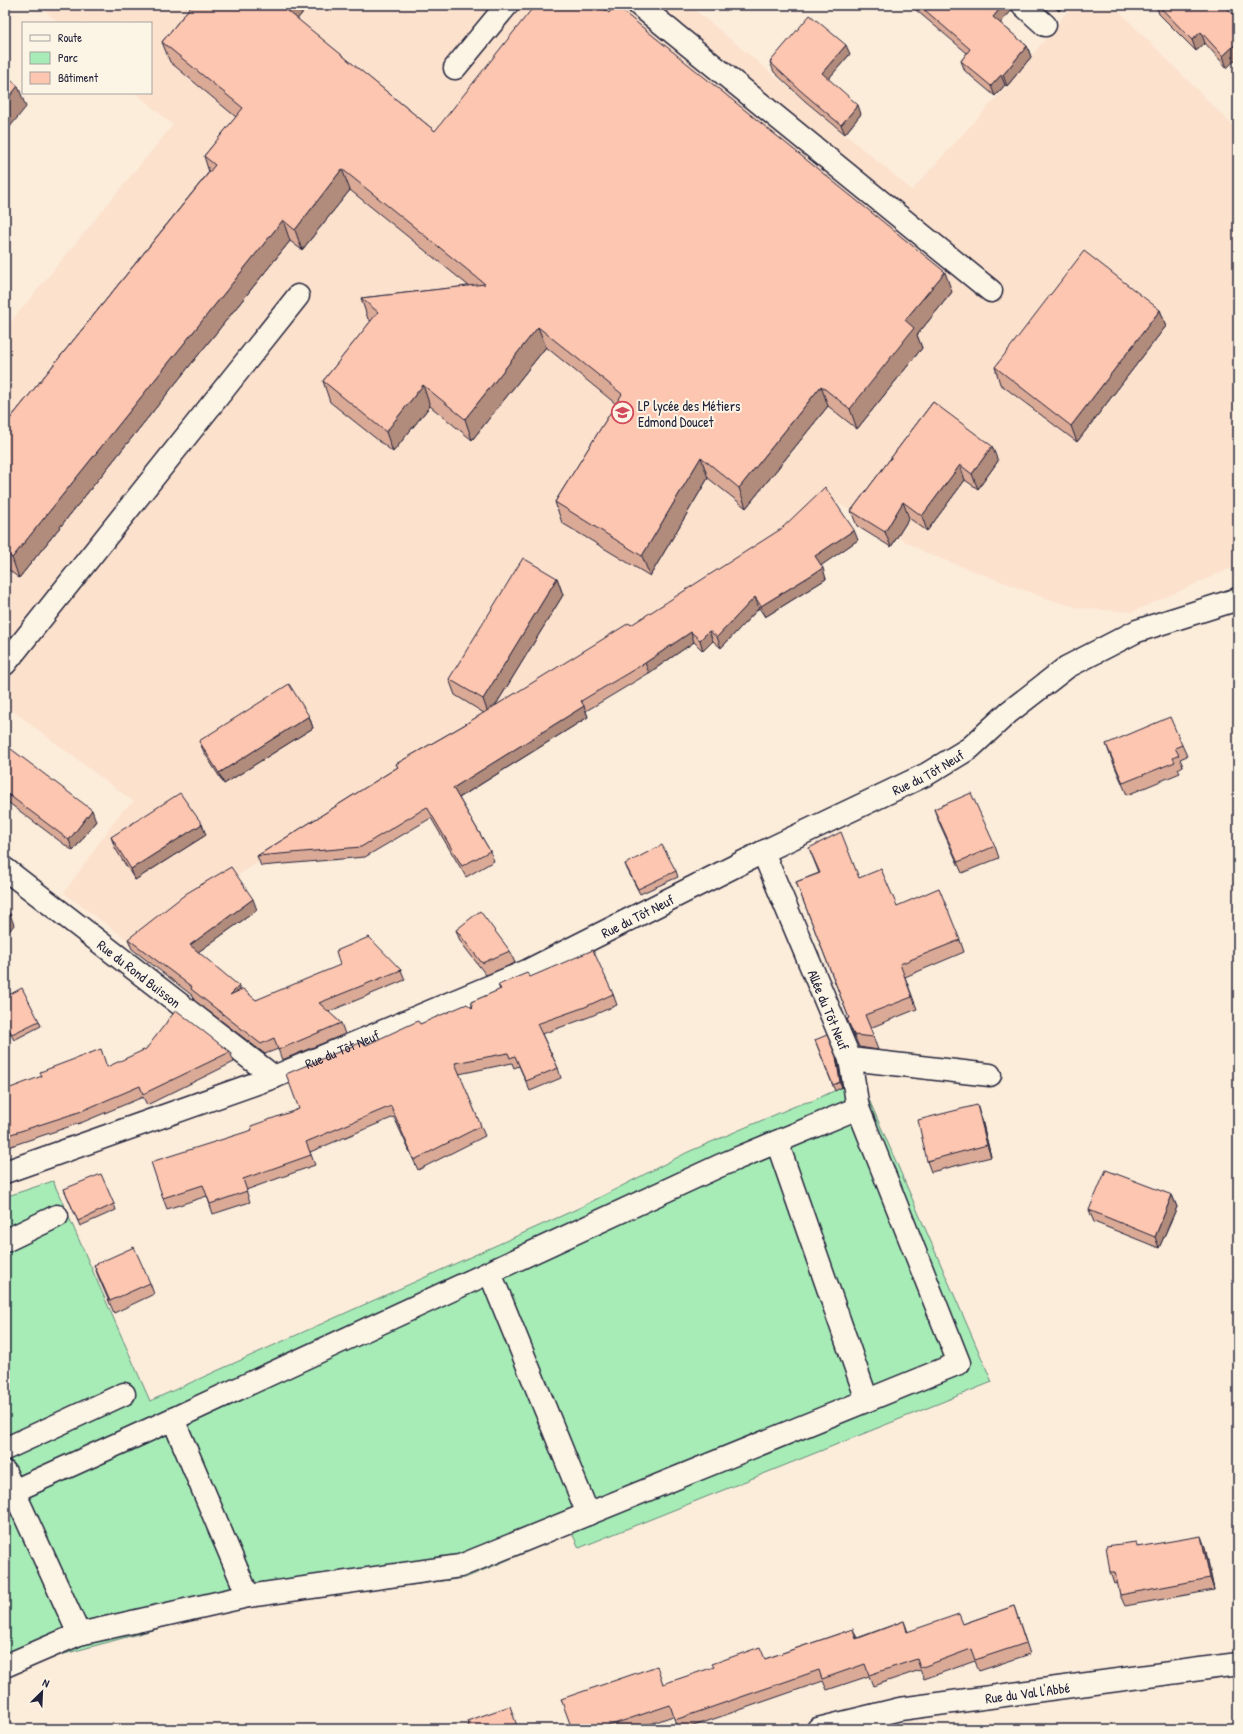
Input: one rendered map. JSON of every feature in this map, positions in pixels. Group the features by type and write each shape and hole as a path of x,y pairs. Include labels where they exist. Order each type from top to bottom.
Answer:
{"street":[{"path":"455,68 507,5"},
{"path":"639,5 991,291"},
{"path":"1023,5 1046,25"},
{"path":"5,664 298,296"},
{"name":"Rue du Tôt Neuf","path":"5,1172 274,1077 527,971 763,852 934,770 970,748 1009,712 1067,667 1137,631 1238,599"},
{"name":"Allée du Tôt Neuf","path":"763,852 850,1060 990,1075"},
{"name":"Rue du Rond Buisson","path":"5,869 274,1077"},
{"path":"5,1666 79,1634 248,1596 460,1566 959,1363 858,1108 850,1060"},
{"path":"79,1634 8,1486 173,1419 719,1166 858,1108"},
{"path":"777,1142 867,1400"},
{"path":"5,1241 57,1216"},
{"path":"490,1273 588,1514"},
{"path":"5,1449 124,1394"},
{"path":"173,1419 248,1596"},
{"name":"Rue du Val l'Abbé","path":"818,1729 900,1709 1238,1664"}],"shaded area":[{"name":"LP lycée des Métiers Edmond Doucet","path":"40,5 689,5 912,190 1007,86 1073,5 1113,5 1238,131 1238,565 1132,612 1080,608 1048,599 926,553 829,498 796,529 188,906 133,944 64,893 121,812 134,802 5,705 5,329 173,125 137,94 152,94 152,22 57,22"}],"green space":[{"path":"860,1079 992,1382 579,1548 572,1533 465,1578 234,1608 42,1660 5,1676 5,1197 53,1181 150,1401 579,1208 688,1152 800,1104 812,1101"}],"building":[{"path":"192,5 285,5 283,7 435,131 535,5 599,5 609,13 615,5 945,272 905,320 914,328 850,409 821,386 739,488 701,457 642,556 555,502 622,394 538,327 465,419 423,385 386,432 323,381 378,312 361,298 485,284 342,169 295,230 283,220 12,558 5,552 5,425 215,165 204,156 243,108 162,42"},
{"path":"919,5 1003,5 993,17 1027,46 1003,75 1001,75 991,86 961,61 970,49"},
{"path":"1158,5 1224,5 1238,19 1238,42 1223,56 1201,32 1192,40"},
{"path":"810,15 846,45 822,73 858,105 841,125 770,62"},
{"path":"5,75 18,86 5,102"},
{"path":"1084,251 1160,310 1071,426 995,367"},
{"path":"933,402 992,446 972,474 960,465 922,516 903,502 885,532 851,511"},
{"path":"825,487 854,530 815,556 823,568 761,606 755,597 717,637 709,631 700,640 691,632 645,663 581,701 584,706 453,788 490,851 462,866 427,807 361,847 257,856 398,767 396,764 464,725 629,623 631,625 781,529"},
{"path":"523,558 557,578 483,699 449,679"},
{"path":"289,684 309,716 219,773 199,741"},
{"path":"1170,717 1182,745 1175,748 1179,755 1173,758 1175,762 1123,783 1106,744"},
{"path":"7,746 92,810 69,840 5,792 5,748"},
{"path":"180,793 202,824 131,869 111,837"},
{"path":"971,793 995,846 958,862 934,809"},
{"path":"841,832 859,878 881,869 897,906 939,888 960,940 900,964 912,997 865,1015 874,1037 854,1035 847,1019 849,1018 796,882 820,873 809,848"},
{"path":"662,845 676,871 638,889 625,864"},
{"path":"231,867 253,899 190,945 239,986 230,995 243,989 256,1000 340,965 336,951 369,937 401,970 319,1003 341,1023 278,1050 274,1038 261,1044 191,989 192,987 128,939 187,893"},
{"path":"5,910 10,914 5,921"},
{"path":"480,911 510,951 482,963 456,930"},
{"path":"593,950 613,994 585,1007 537,1024 558,1068 526,1081 515,1056 510,1058 508,1053 455,1063 481,1126 414,1160 391,1106 306,1142 311,1155 243,1179 247,1191 210,1204 203,1185 163,1198 151,1162 252,1130 251,1126 299,1109 286,1074 362,1042 366,1045 418,1021 420,1024 467,1004 472,1008 471,1002 501,989 498,985 527,973 530,977"},
{"path":"22,988 39,1021 12,1034 7,1026 5,1027 5,997"},
{"path":"176,1010 230,1052 143,1094 140,1086 79,1112 5,1136 5,1090 42,1076 40,1072 101,1049 107,1067 146,1049"},
{"path":"827,1035 836,1057 840,1082 833,1085 815,1040"},
{"path":"977,1105 987,1145 927,1161 918,1120"},
{"path":"1106,1170 1172,1195 1155,1237 1089,1210"},
{"path":"101,1174 114,1204 78,1221 64,1189"},
{"path":"134,1247 150,1283 110,1301 94,1265"},
{"path":"1201,1536 1210,1578 1120,1595 1115,1572 1110,1572 1106,1546 1136,1542 1137,1547"},
{"path":"1014,1606 1026,1643 975,1660 971,1649 920,1668 917,1659 869,1675 865,1664 822,1679 819,1670 675,1720 670,1705 599,1729 572,1729 561,1699 657,1666 663,1684 714,1667 712,1664 760,1647 765,1659 853,1629 856,1639 904,1621 907,1632 959,1614 963,1624"},
{"path":"510,1706 518,1729 470,1729 467,1721"}],"place":[{"name":"LP lycée des Métiers Edmond Doucet","path":"622,413"}]}
